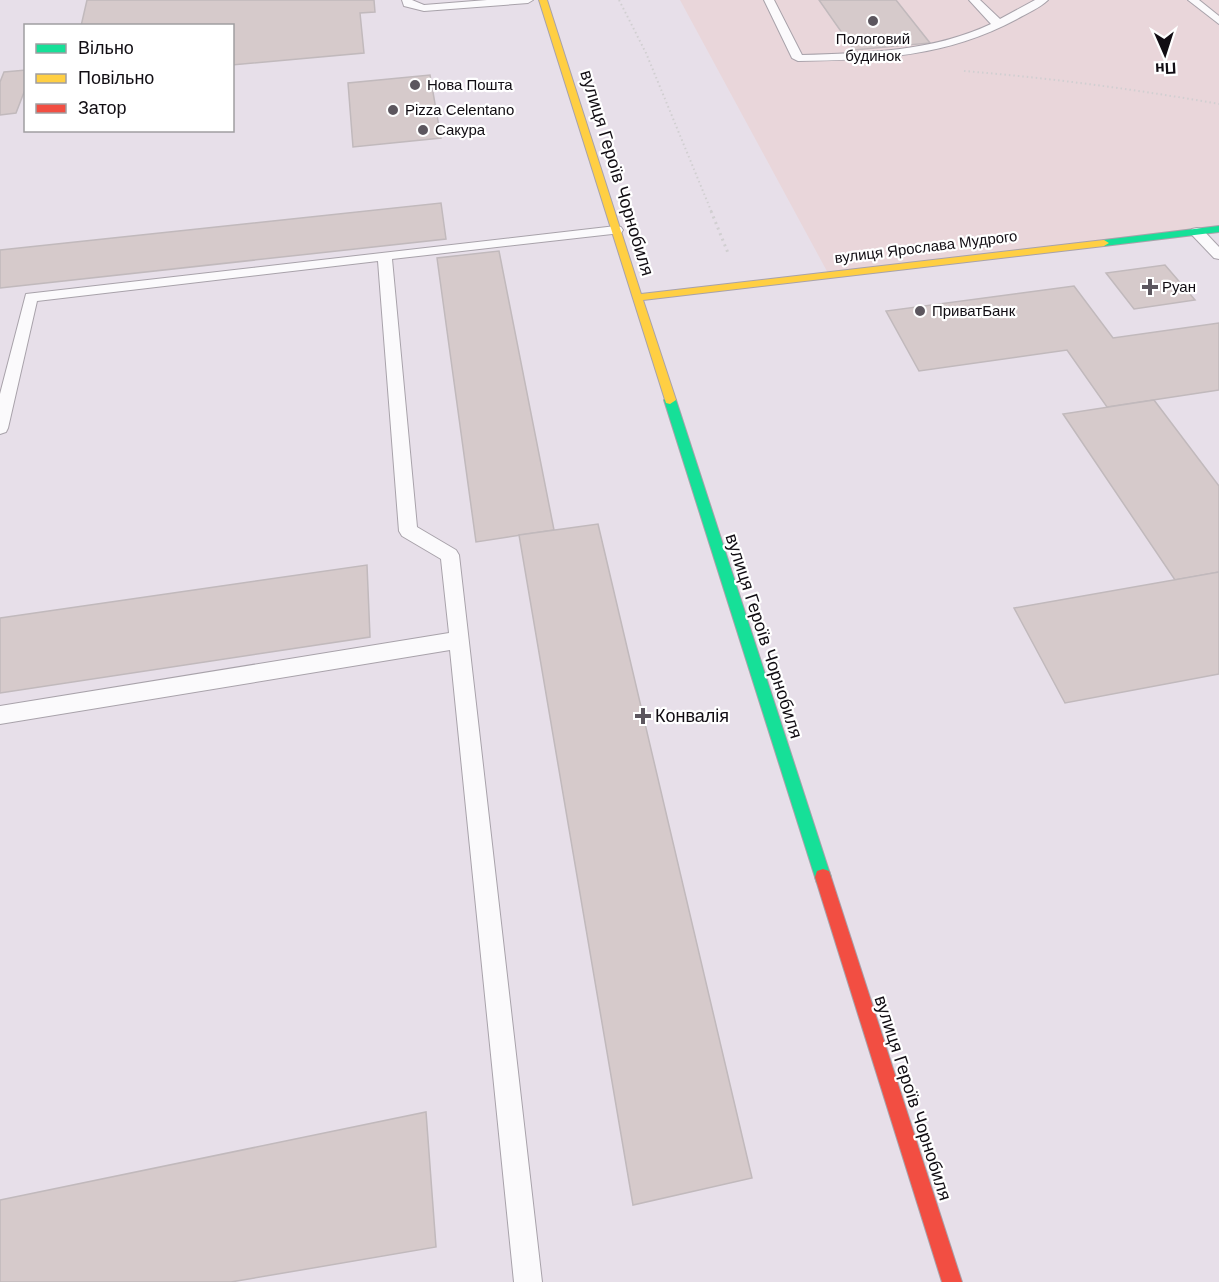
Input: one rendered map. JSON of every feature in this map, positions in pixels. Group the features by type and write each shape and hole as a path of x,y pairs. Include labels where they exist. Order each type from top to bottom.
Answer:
{"street":[{"name":"вулиця Героїв Чорнобиля","path":"543,0 952,1282"},
{"name":"вулиця Ярослава Мудрого","path":"637,298 1219,229"}],"lane":[{"path":"407,0 408,4 424,8 470,2 528,0"},
{"path":"769,0 798,58 903,53 947,45 999,25 1043,0"},
{"path":"974,0 999,25"},
{"path":"1194,0 1219,21"},
{"path":"0,428 31,297 616,230"},
{"path":"1197,232 1219,255"},
{"path":"385,256 408,531 450,555 528,1282"},
{"path":"0,716 459,640"}],"path":[{"path":"619,0 646,53 729,257"},
{"path":"903,53 965,71 1025,75 1219,104"}],"shaded area":[{"path":"680,0 1219,0 1219,229 829,275"}],"building":[{"path":"87,0 374,0 375,12 360,13 364,53 234,65 234,24 81,24"},
{"name":"Пологовий будинок","path":"819,0 896,0 930,43 854,50"},
{"path":"24,70 24,92 16,113 0,115 0,82 4,72"},
{"name":"Pizza Celentano","path":"430,75 441,138 353,147 348,83"},
{"path":"441,203 446,239 0,288 0,250"},
{"path":"499,251 554,530 476,542 437,258"},
{"name":"Руан","path":"1165,265 1195,300 1134,309 1106,273"},
{"path":"1074,286 1113,338 1219,323 1219,390 1107,407 1067,350 919,371 886,311"},
{"path":"1154,400 1219,486 1219,572 1175,580 1063,414"},
{"path":"598,524 752,1178 633,1205 519,535"},
{"path":"367,565 370,637 0,693 0,618"},
{"path":"1219,572 1219,674 1065,703 1014,608"},
{"path":"426,1112 436,1247 231,1282 0,1282 0,1200"}],"traffic: fast":[{"path":"1104,243 1219,229"},
{"path":"670,400 823,877"}],"traffic: slow":[{"path":"543,0 670,400"},
{"path":"637,298 1104,243"}],"traffic: jam":[{"path":"823,877 952,1282"}],"place":[{"name":"Пологовий будинок","path":"873,21"},
{"name":"Нова Пошта","path":"415,85"},
{"name":"Pizza Celentano","path":"393,110"},
{"name":"Сакура","path":"423,130"},
{"name":"Руан","path":"1150,287"},
{"name":"ПриватБанк","path":"920,311"},
{"name":"Конвалія","path":"643,716"}]}
